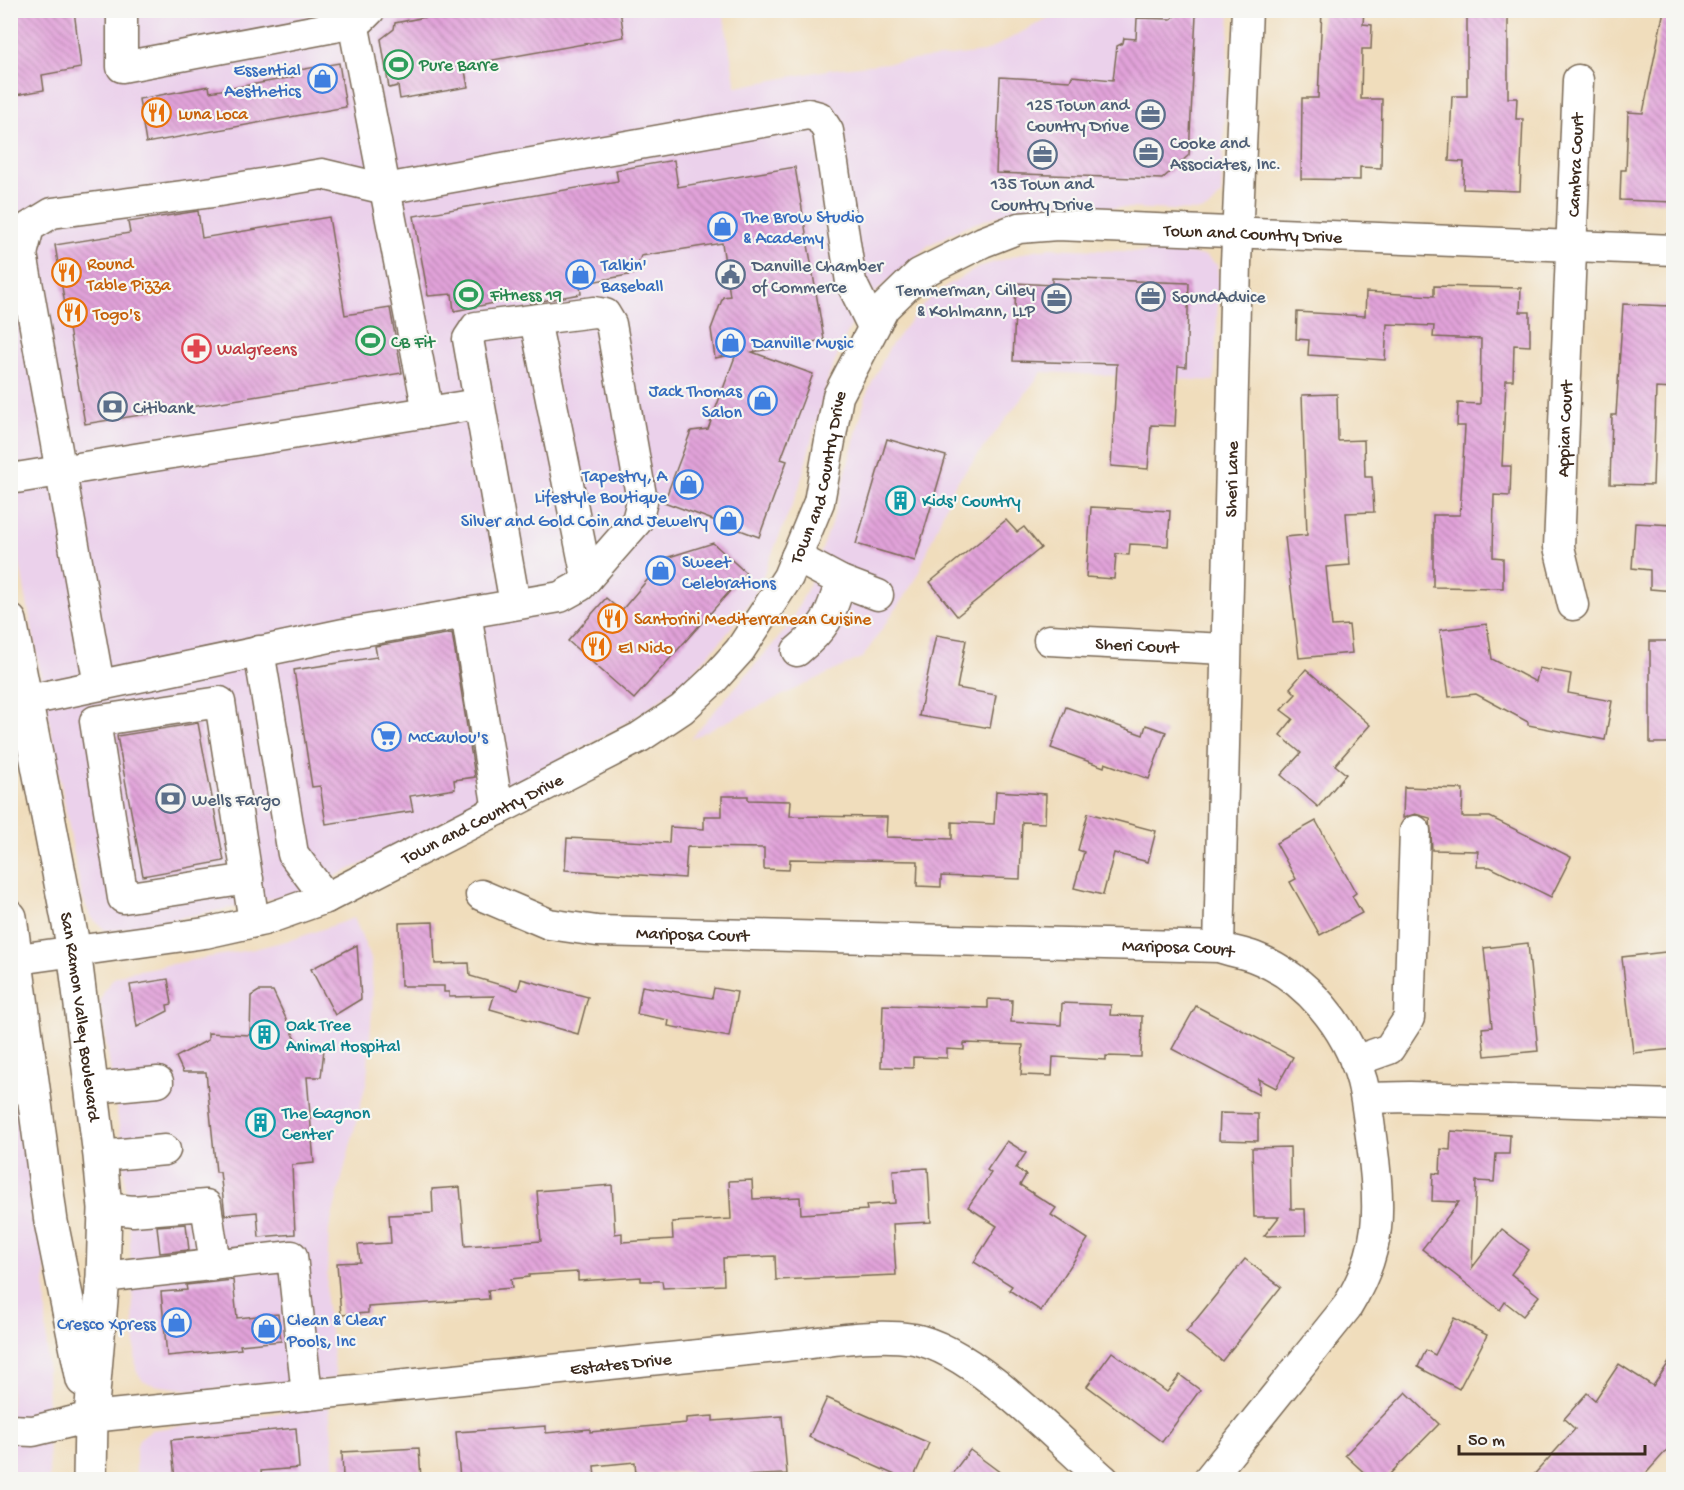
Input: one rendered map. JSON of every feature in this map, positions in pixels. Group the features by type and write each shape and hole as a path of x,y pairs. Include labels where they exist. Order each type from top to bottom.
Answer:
{"main road":[{"name":"San Ramon Valley Boulevard","path":"10,621 18,702 74,950 105,1208 103,1277 91,1417 90,1479"},
{"name":"San Ramon Valley Boulevard","path":"10,917 18,959 22,1089 91,1417"}],"street":[{"path":"122,10 122,67 362,16 385,189 428,412"},
{"name":"Sheri Lane","path":"1219,948 1237,232 1247,10"},
{"name":"Cambra Court","path":"1569,248 1578,80"},
{"path":"248,879 123,898 94,721 94,686 60,470 16,255 29,227 52,213 213,192 322,174 385,189 808,114 819,117 828,131 851,282 873,327"},
{"name":"Town and Country Drive","path":"18,959 205,933 254,922 326,898 640,737 682,709 740,650 783,587 819,502 838,396 884,308 919,274 982,242 1019,228 1057,225 1569,248 1674,250"},
{"name":"Appian Court","path":"1569,248 1559,547 1572,605"},
{"path":"18,702 259,651 560,597 580,585 641,513 642,501 611,324 605,314 594,312 477,327 468,339 515,604"},
{"path":"535,320 587,578"},
{"path":"10,479 478,404"},
{"path":"796,557 841,581 878,596"},
{"path":"797,651 821,631 832,609 841,581"},
{"path":"466,613 498,810"},
{"name":"Sheri Court","path":"1049,640 1225,649"},
{"path":"259,651 293,854 326,898"},
{"path":"193,665 202,704"},
{"path":"94,721 220,702 254,922"},
{"path":"1355,1061 1389,1049 1409,1018 1415,831"},
{"name":"Mariposa Court","path":"481,895 549,924 597,931 1219,948 1253,957 1292,979 1327,1012 1343,1034 1355,1061 1365,1098 1377,1197 1376,1240 1362,1283 1335,1323 1208,1479"},
{"path":"92,1089 158,1082"},
{"path":"1365,1098 1410,1097 1674,1105"},
{"path":"100,1156 165,1150"},
{"path":"105,1208 133,1211 206,1205 215,1264"},
{"path":"103,1277 292,1256 307,1395"},
{"name":"Estates Drive","path":"10,1430 33,1431 91,1417 820,1343 874,1338 914,1339 936,1346 977,1370 1104,1479"}],"shaded area":[{"path":"10,11 723,11 736,87 833,69 985,52 1061,11 1230,11 1221,195 1209,208 1200,211 1051,205 1012,211 964,227 929,245 874,294 849,329 829,376 799,488 755,595 723,639 688,677 644,712 595,741 371,860 305,890 242,906 116,930 105,930 91,917 82,897 11,516"},
{"path":"1051,248 1206,256 1217,265 1219,280 1214,381 1042,372 954,486 916,579 863,657 690,739 789,626 809,585 834,516 867,393 889,348 923,304 949,284 982,266 1034,250"},
{"path":"354,918 371,959 373,996 367,1080 329,1229 326,1300 336,1379 200,1391 154,1385 143,1381 136,1370 129,1225 121,1139 100,1003 104,991 114,978 128,972 254,949 294,939"},
{"path":"10,1008 45,1261 49,1479 11,1479"},
{"path":"329,1406 336,1479 136,1480 136,1449 139,1439 151,1430"}],"building":[{"path":"10,10 74,10 81,68 42,75 44,90 10,96"},
{"path":"461,10 620,10 624,37 464,65 468,87 400,99 398,86 389,88 381,39 394,29 395,23"},
{"path":"1322,10 1364,10 1363,24 1372,25 1371,49 1362,49 1361,99 1382,99 1381,168 1360,167 1360,180 1301,179 1302,98 1318,98"},
{"path":"1467,10 1508,10 1508,98 1517,98 1516,119 1523,119 1520,191 1463,189 1464,162 1449,161 1452,96 1467,96"},
{"path":"1664,10 1674,10 1674,202 1620,200 1621,170 1626,170 1628,112 1643,113"},
{"path":"1176,15 1196,15 1189,155 1162,179 996,173 1000,77 1070,81 1072,76 1113,80 1117,46 1123,43 1124,38 1136,39 1137,18 1171,19"},
{"path":"339,63 346,107 146,143 139,99 209,86 210,92 294,77 293,71"},
{"path":"674,160 678,187 795,167 824,340 752,352 813,374 781,459 787,461 759,537 664,502 691,431 708,429 736,354 715,358 711,329 723,297 730,296 722,243 641,256 633,274 580,284 581,294 530,303 530,296 454,311 452,294 428,296 414,216 618,181 616,170"},
{"path":"198,211 202,238 329,217 345,315 390,308 402,373 85,424 55,245 130,233 128,222"},
{"path":"1052,278 1189,283 1186,367 1178,366 1175,426 1151,425 1148,469 1111,466 1117,364 1013,361 1016,283 1052,285"},
{"path":"1434,286 1521,288 1520,312 1530,312 1530,346 1514,345 1513,380 1506,380 1502,466 1511,466 1510,496 1494,495 1493,557 1503,558 1503,588 1433,587 1433,515 1460,515 1465,426 1457,426 1458,403 1480,404 1481,339 1433,337 1434,326 1387,324 1385,360 1308,355 1309,340 1296,339 1297,312 1365,316 1366,292 1434,296"},
{"path":"1623,304 1670,306 1668,352 1674,352 1674,389 1656,388 1653,485 1610,484 1612,415 1616,415"},
{"path":"1337,394 1338,441 1364,440 1365,477 1372,477 1374,512 1346,513 1350,565 1326,567 1332,626 1349,625 1352,653 1299,658 1285,537 1307,535 1302,395"},
{"name":"Kids' Country","path":"887,439 946,456 915,561 856,544"},
{"path":"1091,507 1170,511 1168,546 1130,544 1129,555 1116,554 1114,579 1086,577"},
{"path":"1006,520 1017,532 1024,527 1041,548 957,616 930,582"},
{"path":"1635,523 1674,525 1674,591 1650,589 1650,570 1632,568"},
{"path":"713,543 746,573 634,699 568,641 606,598 621,611 666,558"},
{"path":"1487,624 1492,659 1536,682 1539,668 1571,674 1568,693 1612,701 1605,740 1528,725 1528,722 1476,694 1449,697 1440,630"},
{"name":"McCaulou's","path":"452,633 475,777 454,780 455,789 410,796 413,811 326,824 320,786 312,787 294,670 377,657 375,646"},
{"path":"936,635 966,640 957,688 996,695 990,728 919,716"},
{"path":"1650,641 1674,641 1674,743 1650,743"},
{"path":"1306,669 1370,725 1335,765 1346,774 1318,807 1281,775 1301,753 1280,735 1293,719 1281,710 1296,694 1290,688"},
{"path":"1066,707 1143,735 1146,725 1166,732 1149,779 1105,763 1104,767 1051,748"},
{"name":"Wells Fargo","path":"198,723 224,861 143,876 117,736"},
{"path":"1404,787 1463,789 1462,817 1490,817 1571,857 1551,897 1490,867 1477,867 1478,851 1432,850 1430,818 1415,814 1403,818"},
{"path":"996,791 1046,794 1045,823 1022,822 1020,879 941,876 941,887 917,886 918,861 790,859 789,870 764,869 764,848 687,847 685,878 565,870 567,838 669,843 670,827 704,829 704,816 722,816 722,796 748,796 748,800 791,801 790,816 887,817 886,837 952,839 952,822 994,824"},
{"path":"1088,813 1156,831 1148,862 1114,853 1103,895 1074,888 1084,852 1078,850"},
{"path":"1316,821 1356,893 1352,896 1362,913 1320,935 1290,882 1296,879 1276,843"},
{"path":"433,922 435,964 469,963 470,976 518,990 521,979 588,997 578,1034 490,1009 494,996 449,997 449,992 444,992 444,986 401,986 399,923"},
{"path":"1528,943 1538,1051 1485,1056 1482,1028 1492,1027 1484,948"},
{"path":"357,945 361,999 335,1015 311,969"},
{"path":"1674,951 1674,1049 1633,1053 1622,957"},
{"path":"168,979 172,1004 167,1005 168,1011 137,1027 130,985"},
{"path":"642,986 712,998 714,988 737,992 729,1037 668,1026 669,1020 637,1014"},
{"path":"259,991 273,991 297,1042 319,1042 324,1049 321,1077 307,1077 314,1163 292,1165 295,1234 259,1237 257,1212 225,1215 220,1172 216,1172 206,1072 183,1072 176,1057 208,1040 208,1033 250,1035 251,996"},
{"path":"988,999 1012,1000 1011,1022 1061,1025 1062,1003 1111,1005 1110,1015 1142,1016 1141,1057 1106,1056 1106,1060 1053,1057 1052,1076 1021,1075 1023,1045 964,1043 964,1050 947,1049 947,1058 913,1057 913,1068 881,1067 883,1005 988,1008"},
{"path":"1196,1006 1293,1057 1276,1088 1259,1079 1259,1095 1172,1049"},
{"path":"1220,1113 1258,1114 1258,1141 1219,1140"},
{"path":"1451,1131 1510,1135 1509,1154 1496,1154 1494,1182 1476,1181 1472,1268 1502,1229 1529,1250 1511,1274 1539,1296 1523,1316 1505,1302 1500,1310 1422,1249 1459,1202 1432,1201 1433,1173 1440,1174 1441,1149 1450,1150"},
{"path":"1007,1141 1026,1153 1016,1168 1026,1175 1020,1185 1056,1208 1051,1215 1088,1239 1041,1311 1009,1290 1012,1286 974,1262 997,1226 968,1207 991,1173 987,1170"},
{"path":"1290,1147 1291,1209 1305,1209 1306,1235 1264,1236 1279,1217 1254,1217 1252,1148"},
{"path":"928,1168 931,1222 893,1224 896,1275 776,1280 775,1256 723,1258 724,1285 663,1288 662,1281 641,1281 641,1277 578,1281 578,1272 529,1275 529,1277 511,1279 512,1288 488,1290 489,1299 368,1307 368,1313 341,1315 337,1263 360,1262 358,1245 391,1243 389,1215 433,1213 432,1189 460,1187 465,1246 541,1241 537,1191 612,1185 615,1234 622,1233 622,1242 673,1239 672,1222 731,1219 729,1181 752,1180 753,1199 800,1197 801,1214 867,1210 866,1205 895,1203 893,1170"},
{"path":"186,1224 189,1250 160,1253 157,1226"},
{"path":"1245,1259 1281,1287 1222,1361 1186,1332"},
{"path":"233,1280 237,1318 278,1314 281,1341 240,1345 241,1349 167,1356 161,1292 187,1290 186,1285"},
{"path":"1454,1318 1487,1335 1459,1389 1418,1367 1426,1350 1435,1355"},
{"path":"1112,1352 1167,1392 1180,1375 1200,1390 1162,1442 1087,1386"},
{"path":"1674,1355 1674,1442 1641,1479 1530,1479 1575,1429 1564,1419 1587,1393 1595,1400 1619,1364 1653,1386"},
{"path":"1406,1392 1439,1424 1385,1479 1371,1479 1345,1455"},
{"path":"827,1398 929,1443 913,1479 904,1479 809,1437"},
{"path":"713,1416 713,1421 782,1416 787,1474 690,1478 690,1471 636,1476 635,1462 594,1466 595,1479 460,1479 456,1432 546,1426 546,1433 590,1429 590,1432 686,1423 686,1418"},
{"path":"296,1428 299,1468 261,1471 262,1479 175,1479 171,1440"},
{"path":"419,1448 421,1479 343,1479 342,1452"},
{"path":"970,1450 1009,1479 948,1479"}],"place":[{"name":"Pure Barre","path":"398,64"},
{"name":"Essential Aesthetics","path":"322,79"},
{"name":"Luna Loca","path":"157,113"},
{"name":"125 Town and Country Drive","path":"1150,114"},
{"name":"Cooke and Associates, Inc.","path":"1149,152"},
{"name":"135 Town and Country Drive","path":"1042,154"},
{"name":"The Brow Studio & Academy","path":"722,226"},
{"name":"Round Table Pizza","path":"66,273"},
{"name":"Talkin' Baseball","path":"580,274"},
{"name":"Danville Chamber of Commerce","path":"731,275"},
{"name":"Fitness 19","path":"469,294"},
{"name":"SoundAdvice","path":"1151,296"},
{"name":"Temmerman, Cilley & Kohlmann, LLP","path":"1056,299"},
{"name":"Togo's","path":"72,313"},
{"name":"CB Fit","path":"370,341"},
{"name":"Danville Music","path":"731,342"},
{"name":"Walgreens","path":"196,348"},
{"name":"Jack Thomas Salon","path":"763,400"},
{"name":"Citibank","path":"112,407"},
{"name":"Tapestry, A Lifestyle Boutique","path":"688,485"},
{"name":"Kids' Country","path":"901,500"},
{"name":"Silver and Gold Coin and Jewelry","path":"729,520"},
{"name":"Sweet Celebrations","path":"661,571"},
{"name":"Santorini Mediterranean Cuisine","path":"613,618"},
{"name":"El Nido","path":"597,647"},
{"name":"McCaulou's","path":"387,736"},
{"name":"Wells Fargo","path":"171,799"},
{"name":"Oak Tree Animal Hospital","path":"265,1034"},
{"name":"The Gagnon Center","path":"261,1122"},
{"name":"Cresco Xpress","path":"177,1323"},
{"name":"Clean & Clear Pools, Inc","path":"266,1329"}]}
